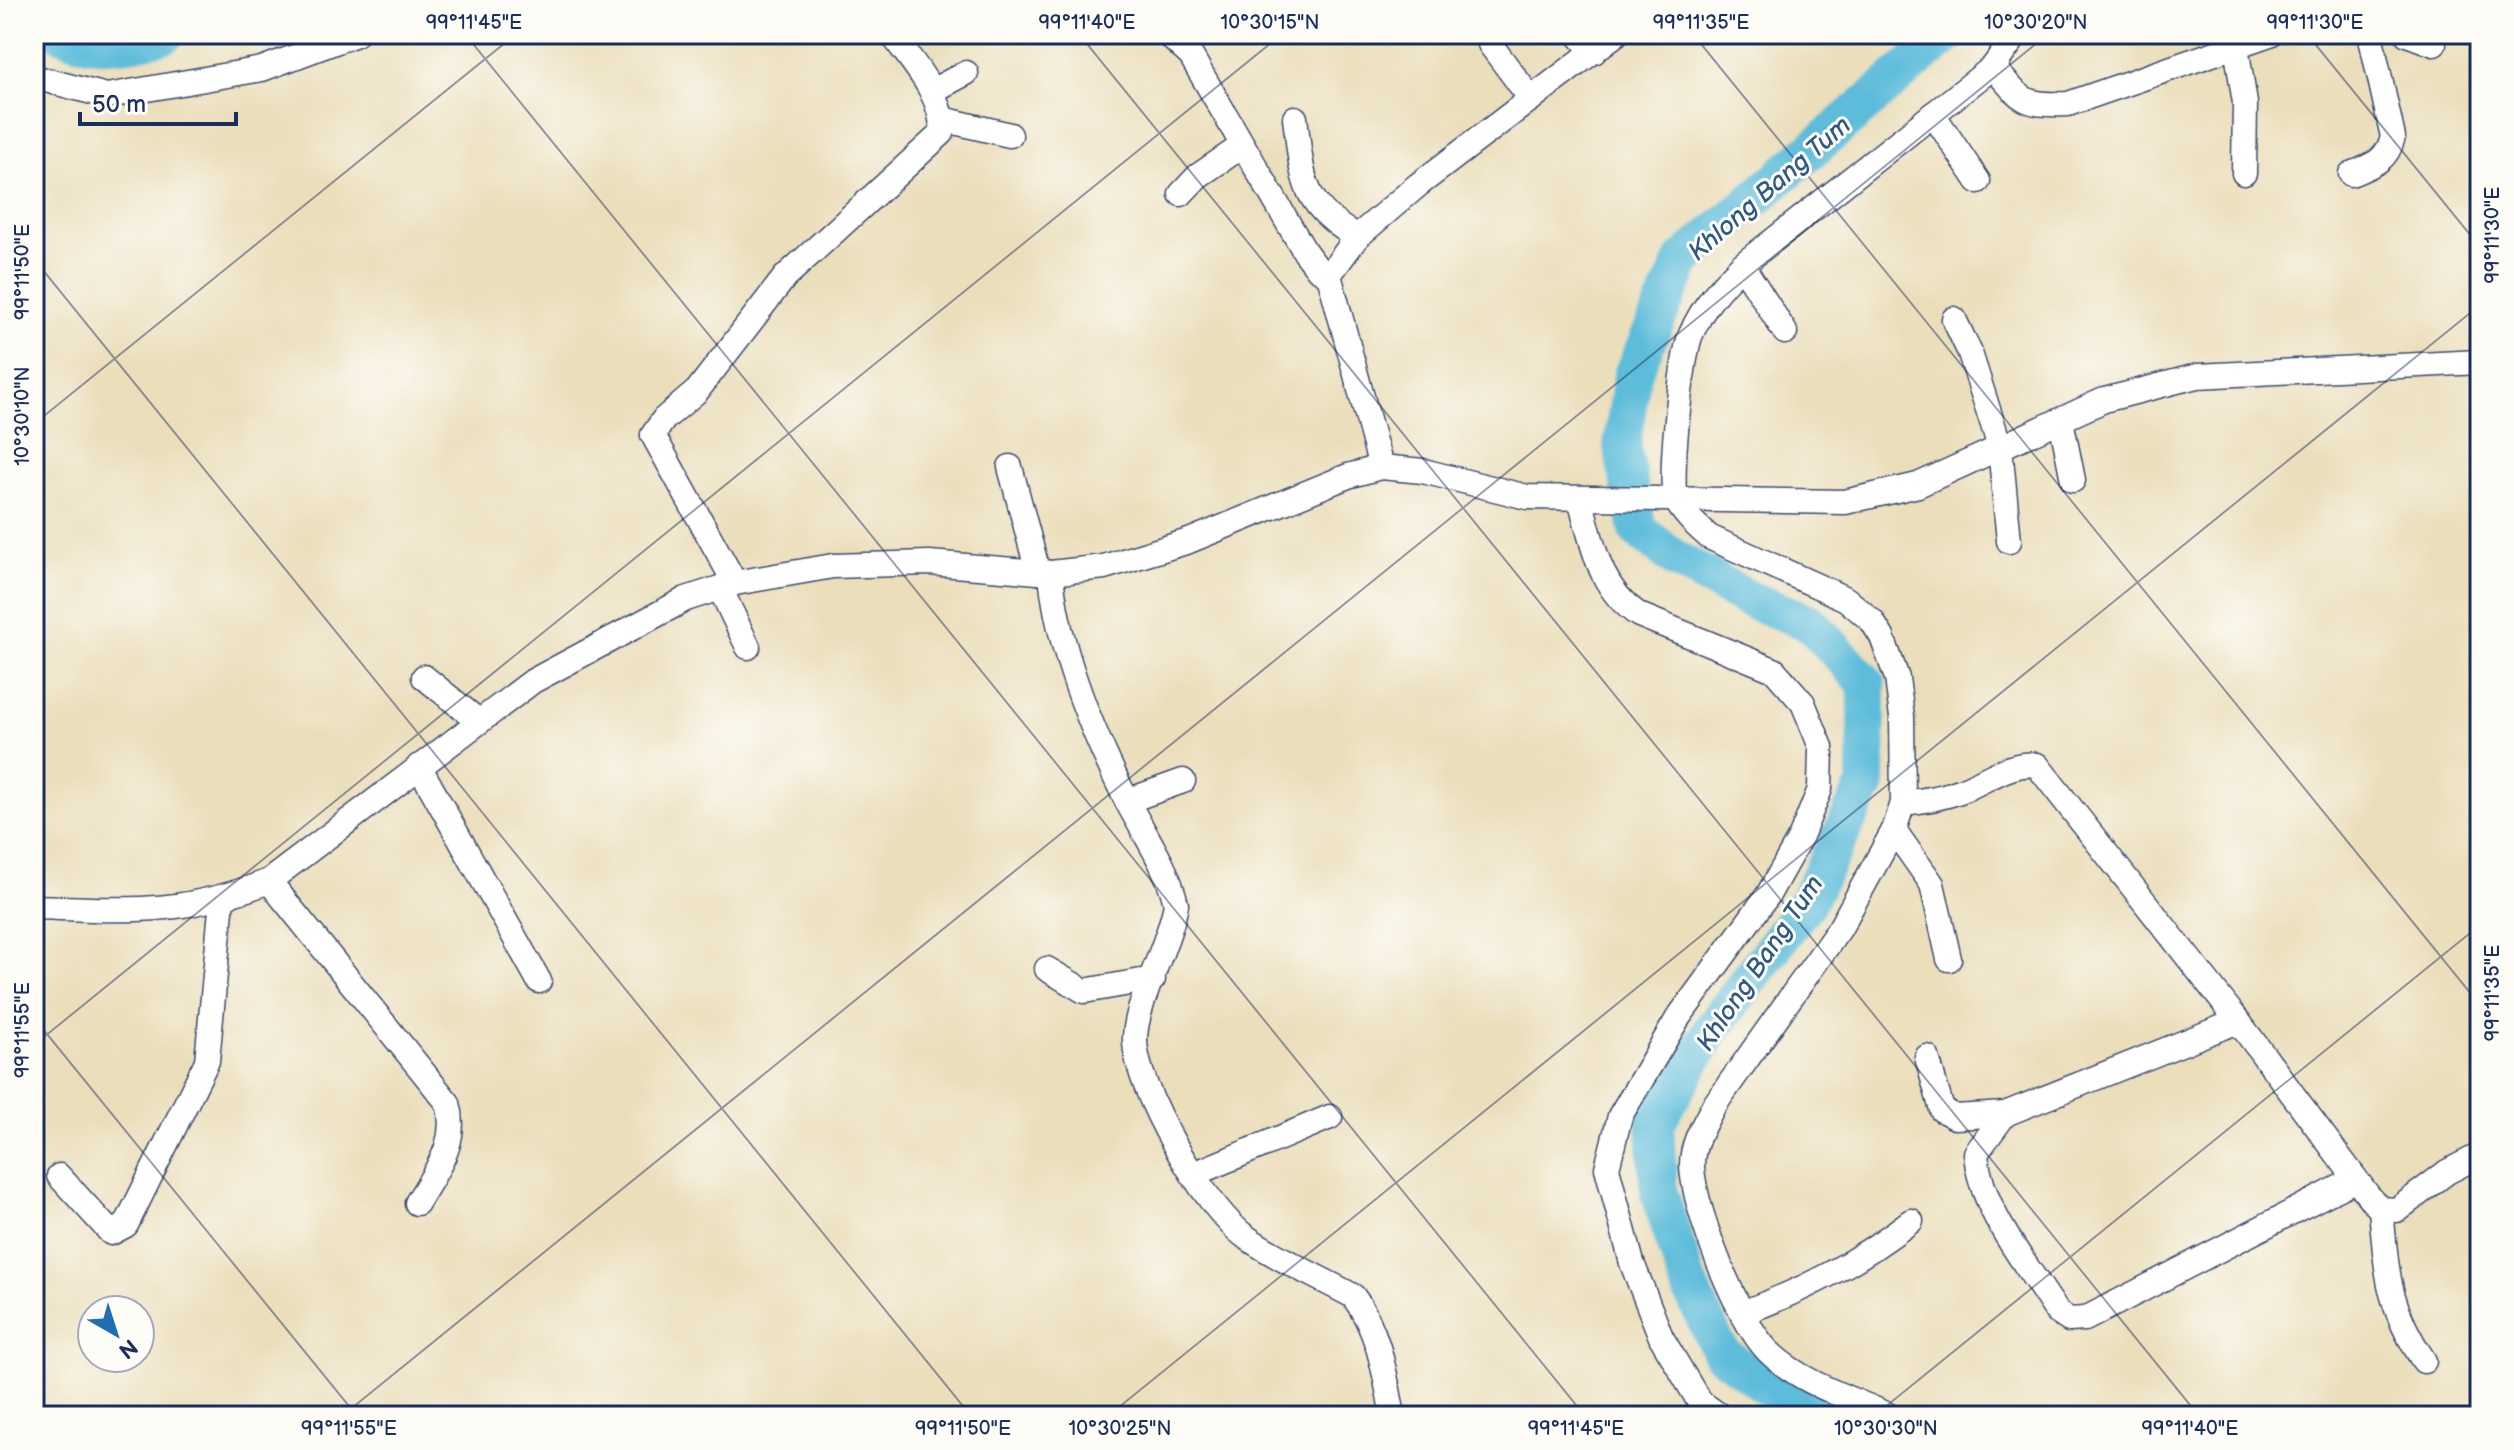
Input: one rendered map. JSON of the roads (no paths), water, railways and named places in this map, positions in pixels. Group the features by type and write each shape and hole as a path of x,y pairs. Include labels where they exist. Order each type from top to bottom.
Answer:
{"street":[{"path":"34,77 107,96 262,69 356,34"},
{"path":"748,647 727,586 653,435 664,419 697,391 785,277 942,133 942,119 932,91 892,34"},
{"path":"1167,34 1191,56 1305,252 1318,269 1329,275 1381,467"},
{"path":"1578,34 1594,52"},
{"path":"1329,275 1357,237 1616,34"},
{"path":"1669,499 1689,337 1710,296 1742,265 1993,67 2017,34"},
{"path":"1993,67 2020,98 2035,106 2068,104 2270,34"},
{"path":"2351,174 2381,162 2389,152 2393,137 2370,34"},
{"path":"2407,34 2434,44"},
{"path":"1490,44 1531,99"},
{"path":"2236,46 2245,103 2244,173"},
{"path":"932,91 966,73"},
{"path":"1933,114 1978,181"},
{"path":"1295,118 1302,172 1313,202 1330,221 1357,237"},
{"path":"942,119 1010,135"},
{"path":"1181,194 1198,176 1242,146"},
{"path":"1742,265 1785,332"},
{"path":"1954,319 1970,353 2000,447 2009,541"},
{"path":"34,907 150,911 222,899 269,881 477,720 533,681 686,599 727,586 833,566 969,565 1044,572 1104,567 1146,557 1348,476 1381,467 1423,471 1527,497 1845,502 1918,485 2104,400 2197,376 2480,362"},
{"path":"2061,420 2073,480"},
{"path":"1010,467 1044,572 1068,661 1127,801 1171,884 1176,904 1135,1038 1139,1072 1194,1174 1224,1216 1246,1237 1353,1296 1369,1320 1393,1416"},
{"path":"1587,499 1604,582 1621,603 1639,615 1774,670 1803,703 1821,747 1820,789 1801,836 1768,895 1678,1018 1620,1116 1607,1168 1632,1263 1661,1337 1699,1401 1720,1416"},
{"path":"1669,499 1709,537 1834,593 1872,621 1882,637 1897,678 1902,717 1903,803 1894,830 1840,928 1727,1085 1702,1129 1692,1164 1714,1250 1742,1313 1769,1353 1802,1376 1890,1416"},
{"path":"424,677 477,720"},
{"path":"1903,803 1937,799 2025,763 2037,765 2238,1021 2354,1180 2381,1209 2388,1290 2401,1328 2424,1361"},
{"path":"419,766 539,981"},
{"path":"1127,801 1183,781"},
{"path":"1894,830 1932,884 1949,959"},
{"path":"269,881 448,1103 453,1121 450,1146 417,1203"},
{"path":"59,1176 111,1233 126,1225 207,1061 222,899"},
{"path":"1047,969 1084,991 1153,979"},
{"path":"1927,1057 1942,1110 1955,1117 2005,1114 2238,1021"},
{"path":"2005,1114 1976,1153 1977,1172 1989,1202 2057,1312 2069,1320 2085,1319 2354,1180"},
{"path":"1194,1174 1330,1117"},
{"path":"2381,1209 2397,1210 2447,1172 2480,1155"},
{"path":"1742,1313 1803,1290 1863,1257 1911,1221"}],"waterway":[{"name":"Khlong Bang Tum","path":"63,34 101,43 127,42 166,34"},
{"name":"Khlong Bang Tum","path":"1817,1416 1779,1395 1721,1353 1688,1283 1659,1193 1655,1124 1712,1029 1807,902 1866,784 1867,684 1810,623 1748,599 1677,560 1638,530 1622,446 1632,375 1684,259 1948,34"}]}
